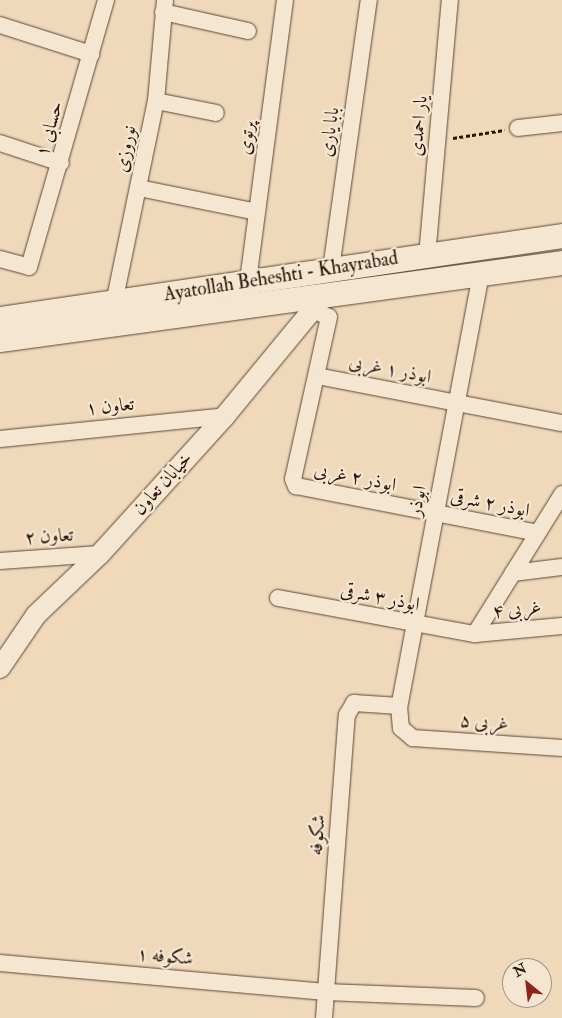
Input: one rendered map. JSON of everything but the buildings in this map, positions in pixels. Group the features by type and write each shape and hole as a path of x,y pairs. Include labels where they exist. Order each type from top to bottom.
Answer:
{"main road":[{"name":"Ayatollah Beheshti - Khayrabad","path":"0,340 248,281 562,236"},
{"name":"Ayatollah Beheshti - Khayrabad","path":"0,319 318,303 481,274 562,263"}],"street":[{"name":"حسابی ۱","path":"0,259 29,268 61,164 106,0"},
{"name":"پرتوی","path":"248,281 285,0"},
{"name":"بابا یاری","path":"331,269 369,0"},
{"name":"یار احمدی","path":"427,256 450,0"},
{"path":"164,6 248,31"},
{"name":"نوروزی","path":"114,314 156,101 164,6"},
{"path":"0,25 92,54"},
{"path":"156,101 216,113"},
{"path":"518,128 562,123"},
{"path":"0,144 61,164"},
{"path":"139,188 257,212"},
{"name":"ابوذر","path":"404,735 399,706 481,274"},
{"path":"317,376 329,317 318,303"},
{"name":"خیابان تعاون","path":"1,663 36,615 100,554 225,416 318,303"},
{"name":"ابوذر ۱ غربی","path":"317,376 562,423"},
{"name":"ابوذر ۲ غربی","path":"317,376 293,479 296,486 436,514"},
{"name":"تعاون ۱","path":"0,439 225,416"},
{"path":"475,634 562,494"},
{"name":"ابوذر ۲ شرقی","path":"436,514 537,533"},
{"name":"تعاون ۲","path":"0,561 100,554"},
{"path":"513,573 562,567"},
{"name":"ابوذر ۳ شرقی","path":"278,598 414,626 475,634"},
{"name":"غربی ۴","path":"475,634 562,626"},
{"name":"شکوفه","path":"324,1018 347,715 354,703 399,706"},
{"name":"غربی ۵","path":"404,735 562,748"},
{"name":"شکوفه ۱","path":"0,963 326,992 476,998"}],"path":[{"path":"437,140 518,128"}]}
